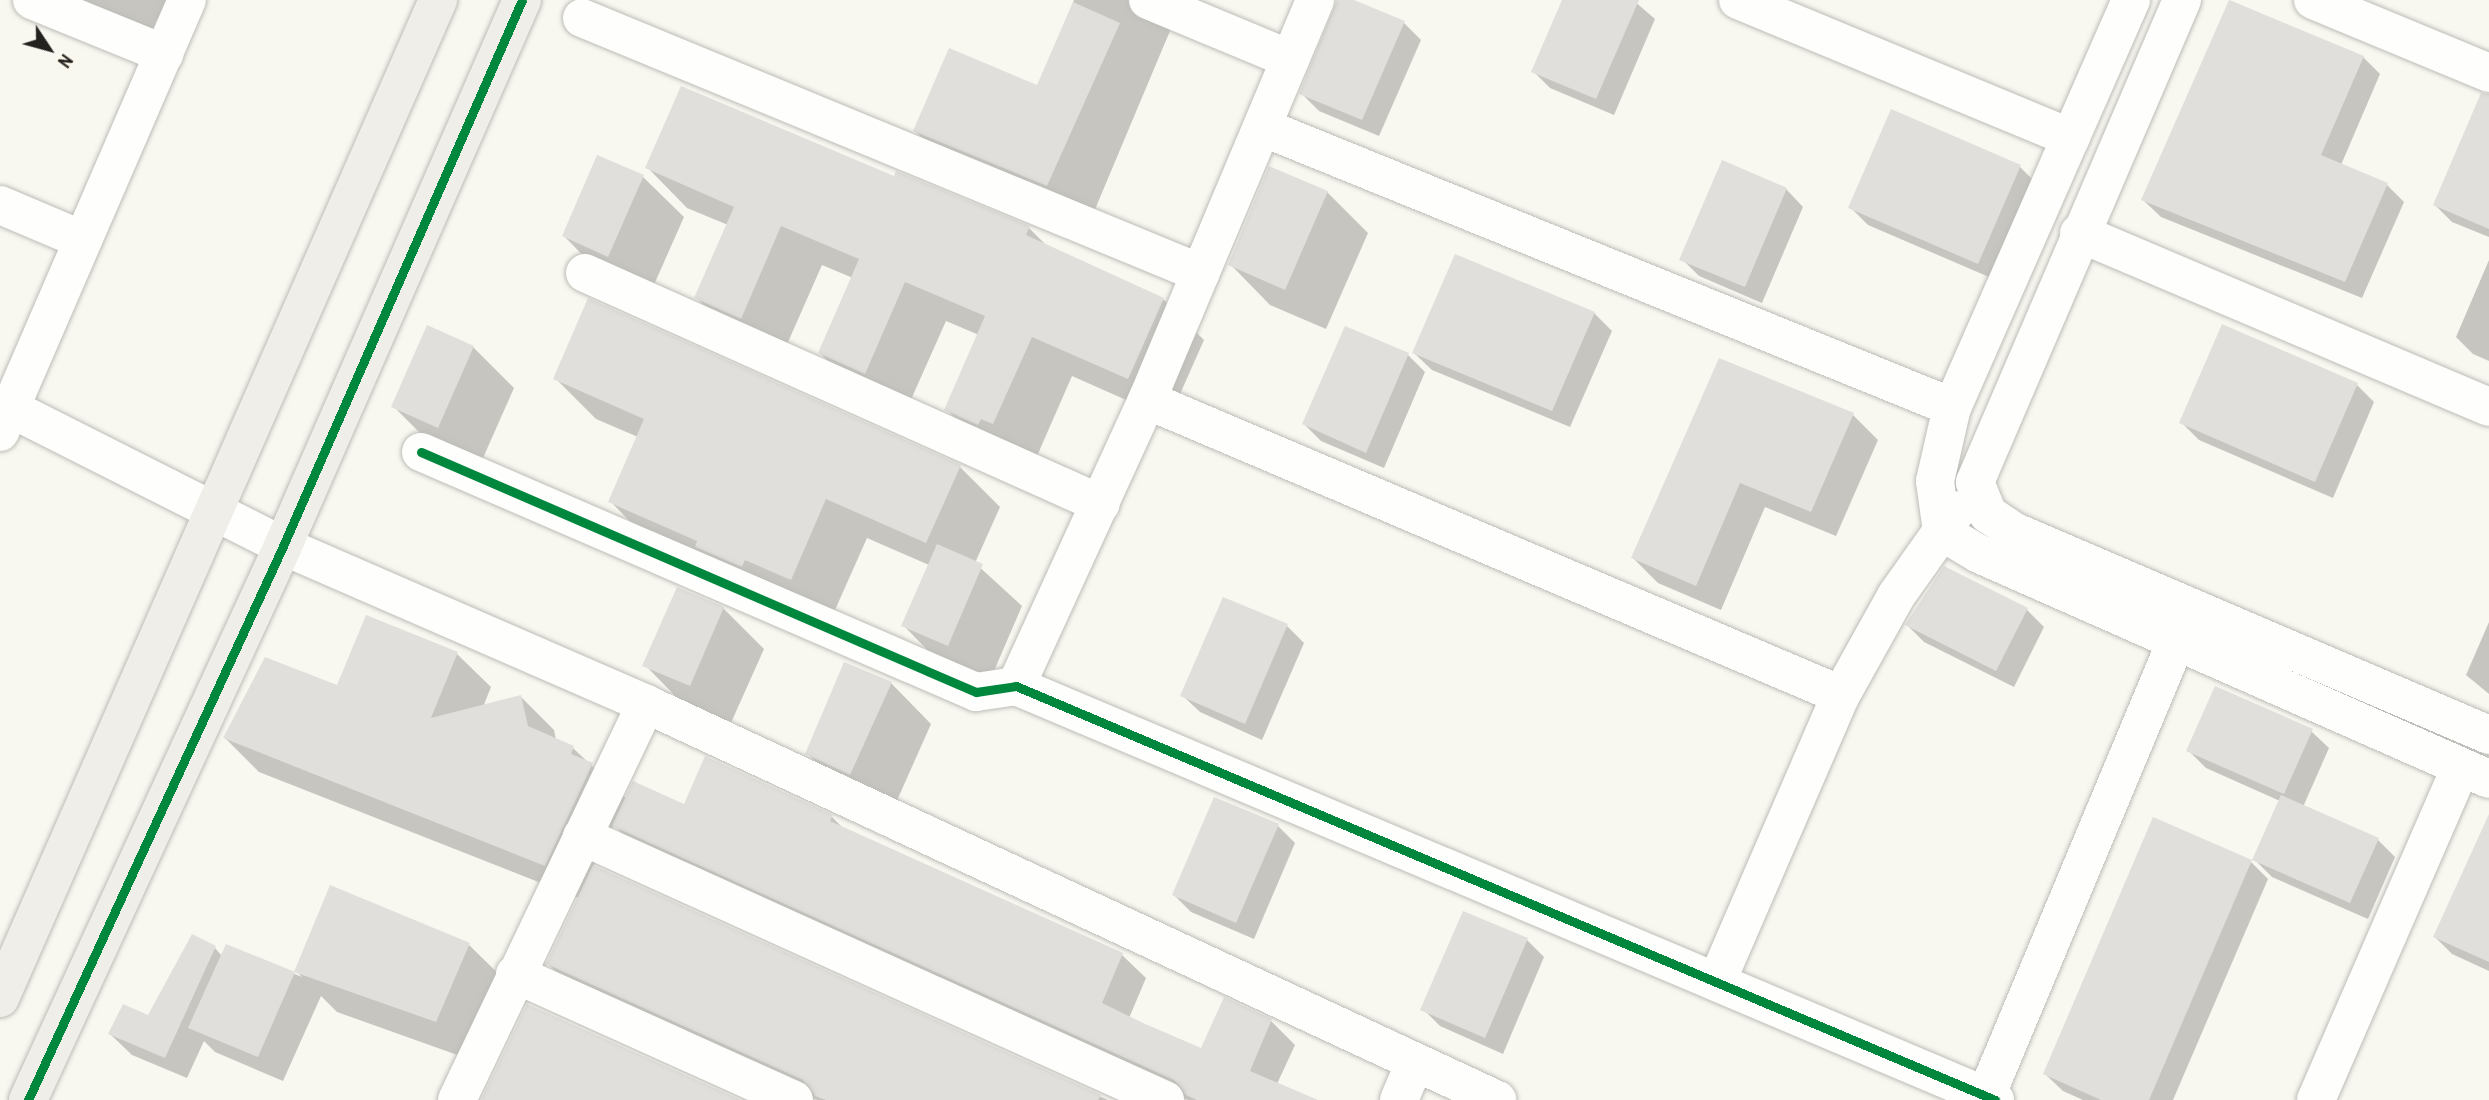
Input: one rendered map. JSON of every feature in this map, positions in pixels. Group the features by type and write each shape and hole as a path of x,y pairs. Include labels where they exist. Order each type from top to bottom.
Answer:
{"street":[{"path":"32,0 164,54"},
{"path":"187,0 83,240 3,414 283,546 646,704 1414,1065 1497,1100"},
{"path":"0,998 438,0"},
{"path":"28,1100 283,546 522,0"},
{"path":"1148,0 1290,59"},
{"path":"1016,686 1147,400 1315,0"},
{"path":"1738,0 2071,138"},
{"path":"1942,532 1935,481 1952,407 2131,0"},
{"path":"1717,981 1840,695 1896,596 1975,482 2079,233 2122,146 2182,0"},
{"path":"2313,0 2489,73"},
{"path":"582,18 1200,273"},
{"path":"1262,127 1952,407"},
{"path":"0,205 83,240"},
{"path":"2079,233 2489,407"},
{"path":"584,273 1101,504"},
{"path":"1147,400 1840,695"},
{"path":"421,452 976,692 1016,686 1990,1098 2178,643 2190,606"},
{"path":"1975,482 1988,514 2013,531 2489,735"},
{"path":"1942,532 1979,554 2475,773 2316,1100"},
{"path":"457,1100 646,704"},
{"path":"582,836 1165,1100"},
{"path":"515,974 794,1100"},
{"path":"1399,1100 1414,1065"}],"building":[{"path":"1337,0 1354,0 1405,21 1362,120 1299,94"},
{"path":"1562,0 1639,0 1596,99 1531,72"},
{"path":"2229,0 2364,56 2321,155 2388,183 2345,282 2141,200"},
{"path":"1073,2 1120,23 1047,186 913,131 949,48 1037,85"},
{"path":"681,86 894,176 896,171 1030,226 1026,235 1164,298 1128,379 1032,337 993,424 981,419 978,425 944,410 985,316 905,282 865,374 818,353 859,259 781,226 741,319 694,298 734,207 645,168"},
{"path":"2481,93 2489,94 2489,229 2433,205"},
{"path":"1891,109 2021,165 1978,264 1848,208"},
{"path":"597,155 644,175 608,257 562,236"},
{"path":"1722,160 1787,188 1745,287 1679,260"},
{"path":"1269,166 1328,191 1285,290 1228,265"},
{"path":"1455,254 1595,312 1552,411 1412,353"},
{"path":"588,298 961,465 926,543 826,499 791,580 745,560 742,567 695,547 697,541 608,502 644,419 553,379"},
{"path":"2222,324 2358,383 2315,482 2179,423"},
{"path":"427,325 474,346 438,428 391,407"},
{"path":"1345,326 1409,353 1366,453 1302,424"},
{"path":"1719,358 1854,413 1811,512 1740,483 1696,586 1631,558"},
{"path":"937,544 983,564 948,646 901,626"},
{"path":"1944,566 2028,608 1996,671 1905,625"},
{"path":"677,587 724,607 690,686 642,666"},
{"path":"1223,597 1288,624 1245,724 1180,696"},
{"path":"366,615 458,652 431,718 521,695 528,726 574,746 571,754 593,763 545,866 223,738 265,657 337,685"},
{"path":"844,662 892,682 850,775 805,754"},
{"path":"2215,686 2313,729 2284,794 2186,751"},
{"path":"705,756 833,815 830,821 1123,953 1102,1003 1143,1023 1201,1048 1224,997 1272,1019 1250,1071 1318,1100 1197,1100 1186,1095 1174,1080 612,826 633,781 684,804"},
{"path":"2281,795 2379,838 2350,903 2252,860"},
{"path":"1214,797 1279,824 1236,923 1172,895"},
{"path":"2489,814 2489,962 2433,937"},
{"path":"2153,817 2252,860 2149,1100 2101,1100 2043,1074"},
{"path":"593,865 1101,1095 1098,1100 826,1100 815,1096 803,1080 546,964"},
{"path":"330,885 470,943 436,1022 294,972"},
{"path":"1463,911 1528,938 1485,1038 1420,1010"},
{"path":"192,934 216,946 165,1058 108,1034 123,1004 148,1015"},
{"path":"226,944 295,972 258,1057 188,1028"},
{"path":"527,1004 741,1100 481,1100"}],"cycle path":[{"path":"28,1100 283,546 522,0"},
{"path":"421,452 976,692 1016,686 1995,1100"}]}
